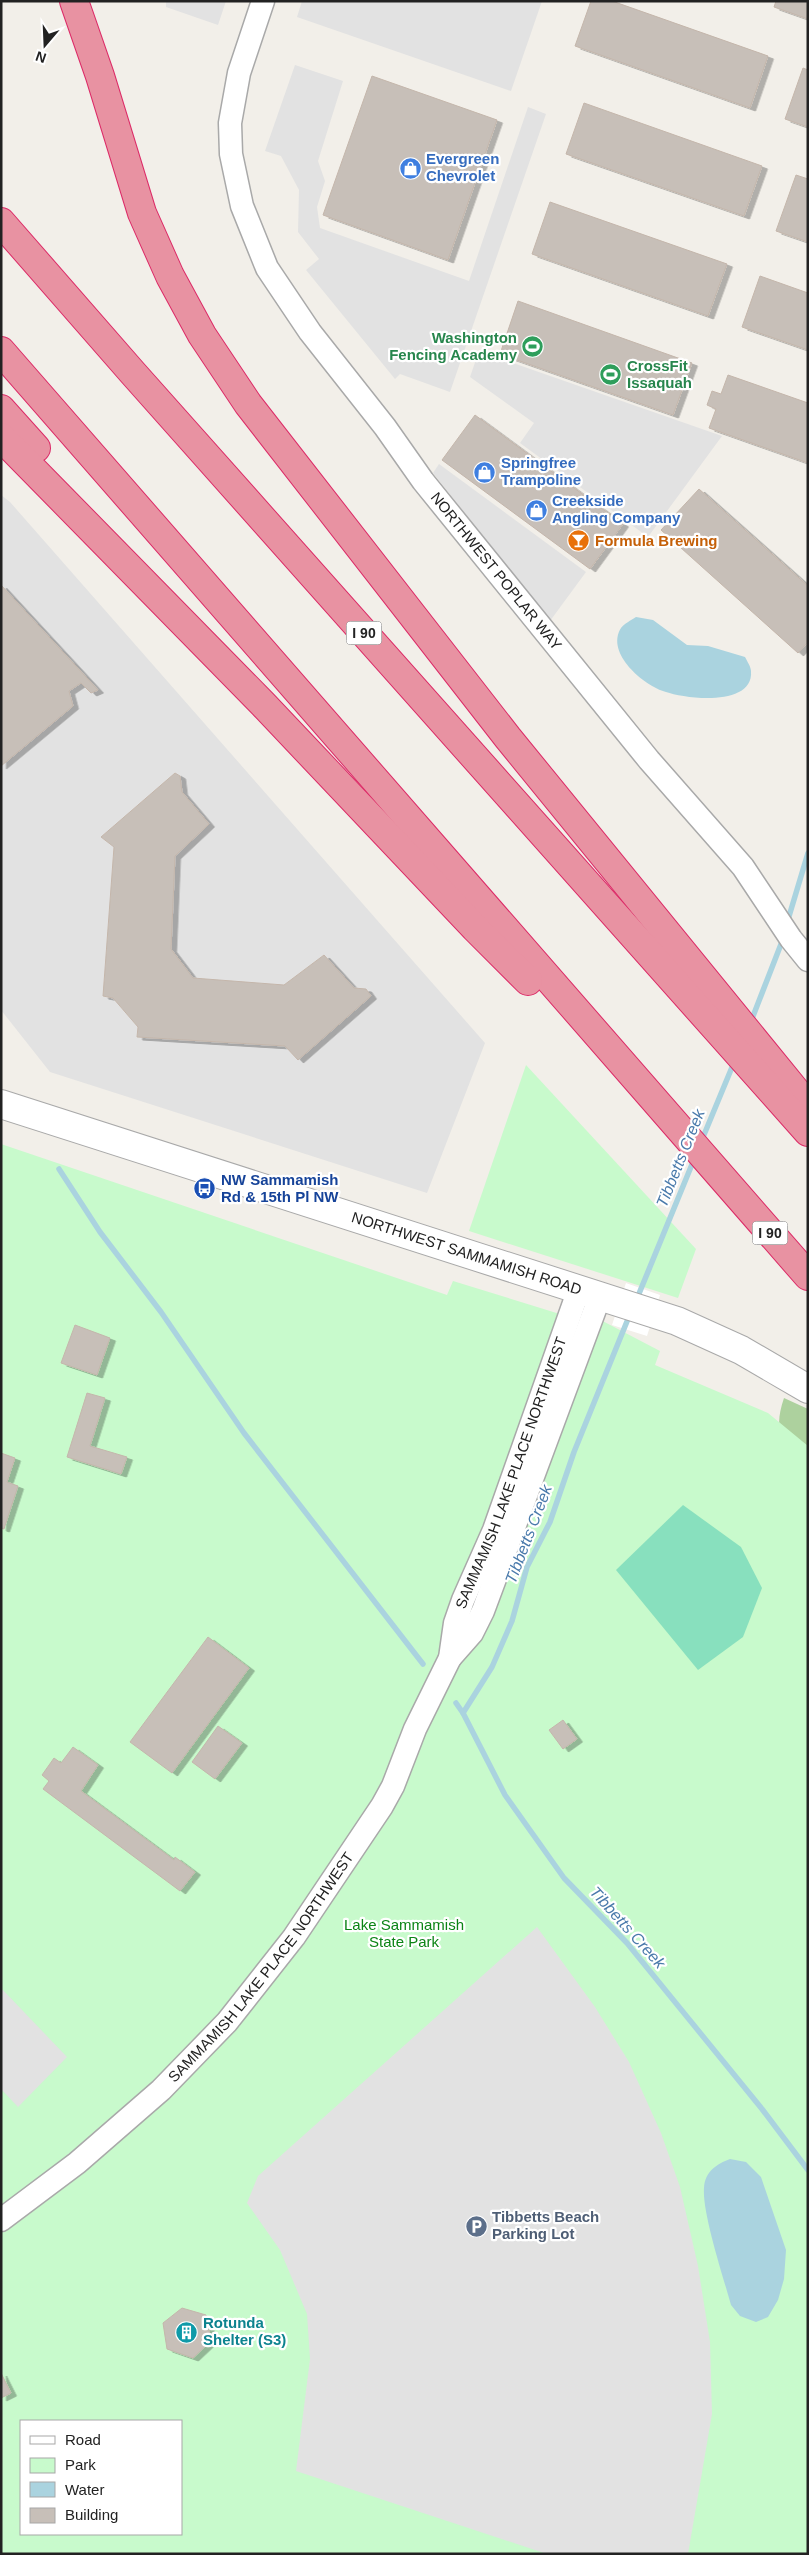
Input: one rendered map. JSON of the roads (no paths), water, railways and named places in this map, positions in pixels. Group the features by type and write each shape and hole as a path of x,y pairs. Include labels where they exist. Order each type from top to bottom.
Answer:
{"highway":[{"path":"74,1 100,76 142,213 170,276 202,335 248,404 391,590 603,856 733,1030 760,1062 808,1132"},
{"name":"I 90","path":"1,222 139,380 733,1030"},
{"name":"I 90","path":"1,351 808,1276"},
{"path":"1,409 263,704"},
{"path":"1,437 263,704 475,928 688,1140"},
{"path":"760,1062 808,1106"}],"street":[{"name":"NORTHWEST POPLAR WAY","path":"263,1 233,96 230,123 231,154 242,206 251,233 267,268 310,332 385,427 429,488 649,760 744,867 791,939 808,960"},
{"name":"NORTHWEST SAMMAMISH ROAD","path":"1,1104 600,1296 697,1329 741,1350 808,1389"},
{"name":"SAMMAMISH LAKE PLACE NORTHWEST","path":"1,2220 78,2162 161,2090 227,2022 294,1937 382,1806 393,1786 414,1729 450,1658 472,1633 483,1611 600,1296"}],"water":[{"path":"636,617 653,620 687,645 708,646 745,657 751,669 749,683 742,690 717,698 688,697 657,689 638,676 629,667 622,658 618,648 617,638 621,628"},
{"path":"730,2159 746,2162 761,2177 786,2250 784,2279 778,2300 768,2317 756,2322 740,2316 731,2305 706,2213 704,2188 707,2177 712,2169"}],"waterway":[{"name":"Tibbetts Creek","path":"787,923 808,853"},
{"name":"Tibbetts Creek","path":"750,1024 783,939"},
{"name":"Tibbetts Creek","path":"701,1142 735,1060"},
{"name":"Tibbetts Creek","path":"636,1301 695,1157"},
{"path":"59,1169 100,1232 161,1312 244,1433 423,1664"},
{"name":"Tibbetts Creek","path":"630,1314 574,1452 550,1522 527,1567 512,1621 492,1667 463,1713 505,1795 564,1878 627,1943 762,2109 808,2170"},
{"path":"456,1703 463,1713"}],"place":[{"name":"Evergreen Chevrolet","path":"410,168"},
{"name":"Washington Fencing Academy","path":"533,347"},
{"name":"CrossFit Issaquah","path":"611,375"},
{"name":"Springfree Trampoline","path":"485,472"},
{"name":"Creekside Angling Company","path":"536,510"},
{"name":"Formula Brewing","path":"579,541"},
{"name":"NW Sammamish Rd & 15th Pl NW","path":"205,1189"},
{"name":"Tibbetts Beach Parking Lot","path":"476,2226"},
{"name":"Rotunda Shelter (S3)","path":"187,2332"}],"park label":[{"name":"Lake Sammamish State Park","path":"404,1934"}]}
